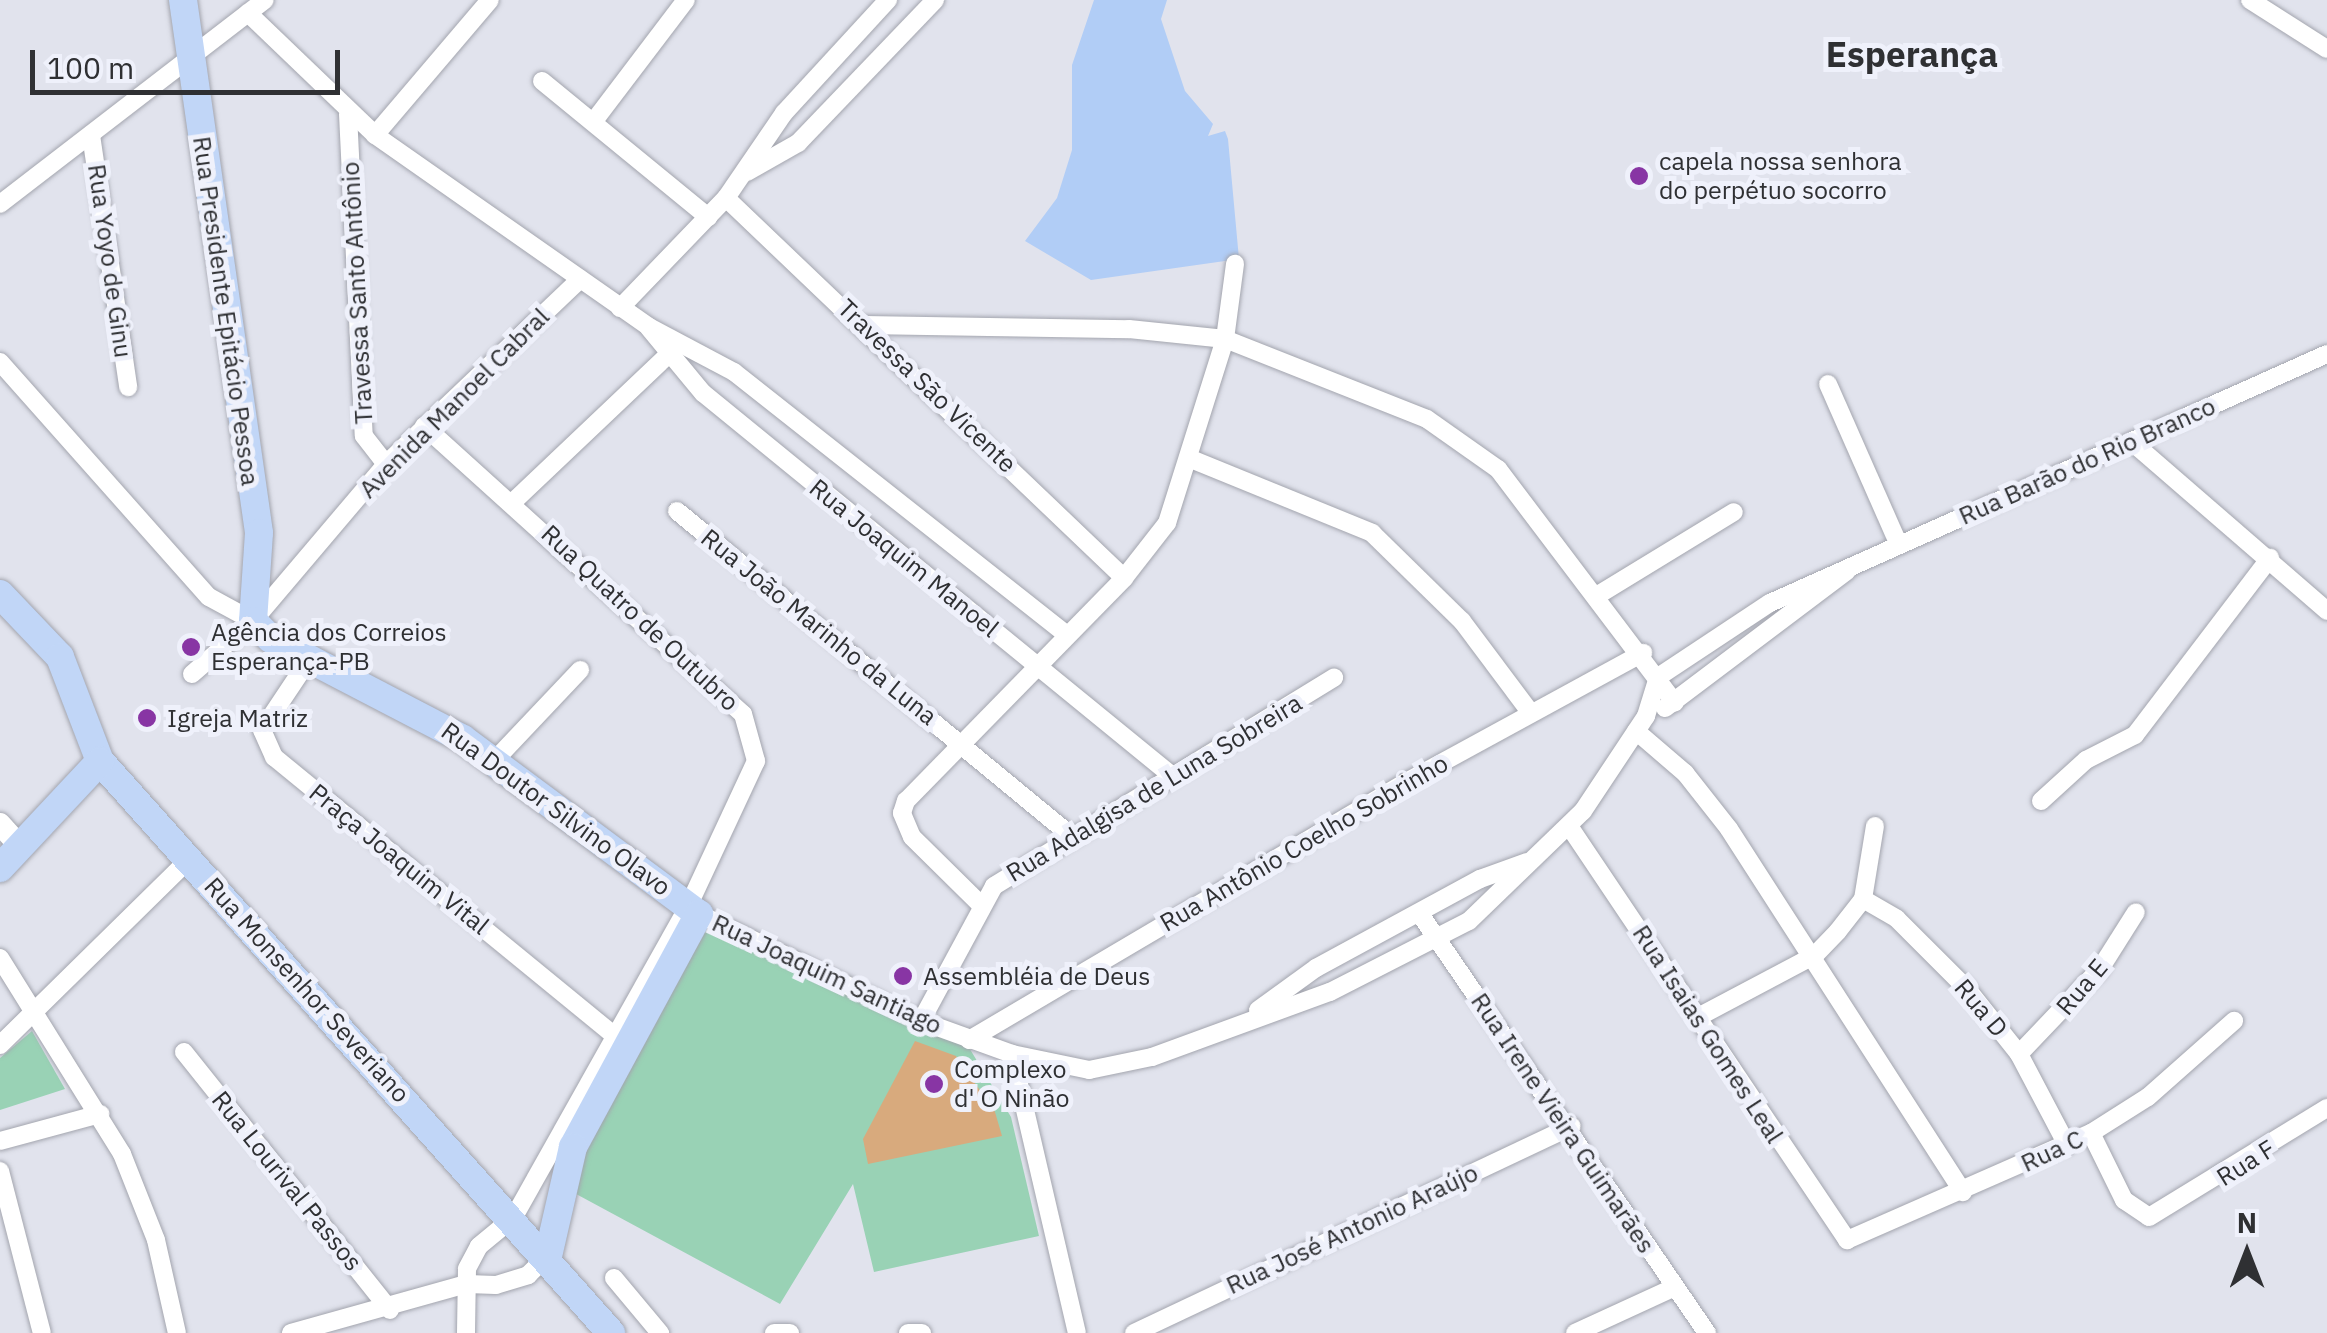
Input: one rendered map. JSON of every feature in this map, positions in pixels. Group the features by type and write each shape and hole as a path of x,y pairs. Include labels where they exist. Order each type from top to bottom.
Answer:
{"main road":[{"name":"Rua Presidente Epitácio Pessoa","path":"184,0 259,533 253,622"},
{"path":"0,594 60,656 100,762 0,868"},
{"name":"Rua Doutor Silvino Olavo","path":"253,622 271,638 312,655 495,760 694,910"},
{"name":"Rua Monsenhor Severiano","path":"100,762 514,1218 611,1333"},
{"path":"548,1256 562,1174 607,1076 694,910"}],"street":[{"path":"0,204 265,0"},
{"path":"374,136 490,0"},
{"path":"594,121 686,0"},
{"path":"620,308 726,198 784,113 888,0"},
{"path":"746,172 798,143 935,0"},
{"path":"2250,0 2327,49"},
{"name":"Rua Joaquim Manoel","path":"248,13 374,136 676,348 734,372 1066,635"},
{"path":"542,81 708,217"},
{"name":"Travessa Santo Antônio","path":"348,114 364,436 386,464"},
{"name":"Rua Yoyo de Ginu","path":"91,135 128,387"},
{"name":"Travessa São Vicente","path":"726,198 864,325 1124,578"},
{"name":"Rua João Marinho da Luna","path":"978,903 912,837 902,814 961,743 1124,578 1167,523 1192,459 1226,339 1235,264"},
{"name":"Avenida Manoel Cabral","path":"192,674 253,622 386,464 580,279"},
{"path":"864,325 1129,329 1226,339 1456,434 1498,469 1598,594 1675,703 1641,724 1707,801 1815,954 1962,1192"},
{"path":"514,501 676,348"},
{"name":"Rua Joaquim Manoel","path":"676,348 703,393 1172,775"},
{"name":"Rua Barão do Rio Branco","path":"1658,678 1798,587 1848,570 2327,354"},
{"path":"0,362 210,597 253,622"},
{"path":"1828,384 1899,545"},
{"name":"Rua Quatro de Outubro","path":"424,426 514,501 743,714 753,735 754,775 694,910 616,1037 514,1218 479,1246 467,1284"},
{"path":"2132,442 2327,611"},
{"path":"1192,459 1372,532 1449,607 1530,712"},
{"name":"Rua João Marinho da Luna","path":"678,511 1069,834"},
{"path":"1598,594 1734,512"},
{"path":"2041,801 2086,760 2135,735 2270,558"},
{"name":"Rua Barão do Rio Branco","path":"1675,703 1848,570"},
{"name":"Rua Antônio Coelho Sobrinho","path":"969,1040 1530,712 1642,654"},
{"name":"Praça Joaquim Vital","path":"312,655 262,730 274,757 616,1037"},
{"path":"495,760 580,670"},
{"name":"Rua Adalgisa de Luna Sobreira","path":"978,903 1069,834 1334,678"},
{"name":"Rua Joaquim Santiago","path":"694,910 921,1021 969,1040 1072,1068 1120,1066 1254,1013 1330,992 1438,943 1500,898 1527,862 1569,826 1641,724 1658,678"},
{"path":"0,824 21,847"},
{"name":"Rua Isaias Gomes Leal","path":"1569,826 1847,1240"},
{"path":"1700,1016 1815,954 1862,900 1874,826"},
{"path":"0,1045 38,1012 188,860"},
{"name":"Rua Joaquim Santiago","path":"1254,1013 1316,968 1527,862"},
{"name":"Rua D","path":"1862,900 1935,955 2019,1054 2067,1145"},
{"path":"921,1021 978,903"},
{"name":"Rua E","path":"2019,1054 2100,969 2136,912"},
{"name":"Rua Irene Vieira Guimarães","path":"1420,914 1571,1126 1706,1333"},
{"path":"0,958 100,1114 140,1197 177,1333"},
{"name":"Rua C","path":"1847,1240 2091,1133 2148,1097 2234,1021"},
{"name":"Rua Lourival Passos","path":"184,1052 390,1310"},
{"path":"1012,1054 1052,1248 1077,1333"},
{"name":"Rua F","path":"2091,1133 2124,1200 2148,1218 2327,1108"},
{"path":"0,1142 100,1114"},
{"name":"Rua José Antonio Araújo","path":"1134,1333 1571,1126"},
{"path":"0,1171 42,1333"},
{"path":"291,1333 390,1310 467,1284 510,1281 548,1256"},
{"path":"614,1278 660,1333"},
{"path":"466,1333 467,1284"},
{"path":"1575,1333 1674,1288"},
{"path":"774,1333 790,1333"},
{"path":"908,1333 922,1333"}],"green space":[{"path":"701,930 734,933 965,1041 1011,1117 1039,1236 874,1272 853,1184 780,1304 565,1188"},
{"path":"32,1031 65,1089 0,1110 0,1058"}],"water":[{"path":"1094,0 1167,0 1161,19 1185,91 1213,124 1208,136 1225,131 1228,139 1239,259 1091,280 1025,241 1057,198 1072,150 1072,65"}],"building":[{"name":"Complexo d' O Ninão","path":"915,1041 956,1056 995,1112 1002,1136 868,1164 863,1139"}],"place":[{"name":"capela nossa senhora do perpétuo socorro","path":"1639,176"},
{"name":"Agência dos Correios Esperança-PB","path":"191,647"},
{"name":"Igreja Matriz","path":"147,718"},
{"name":"Assembléia de Deus","path":"903,976"},
{"name":"Complexo d' O Ninão","path":"934,1084"}],"district":[{"name":"Esperança","path":"1912,54"}]}
